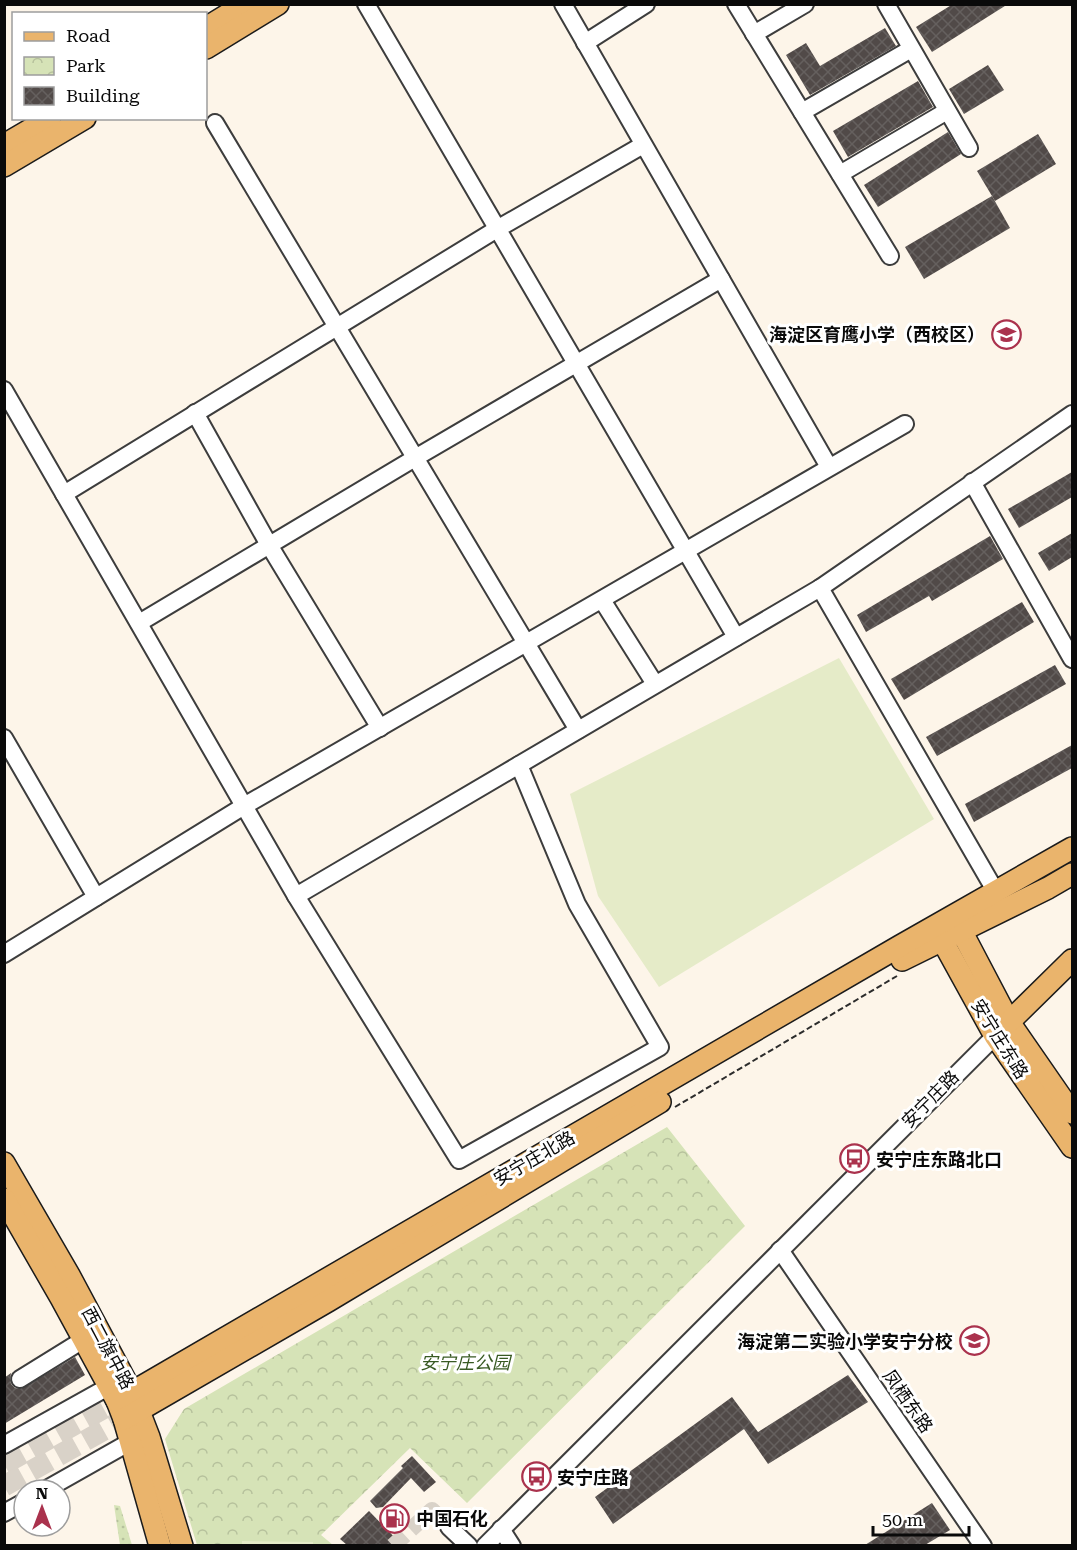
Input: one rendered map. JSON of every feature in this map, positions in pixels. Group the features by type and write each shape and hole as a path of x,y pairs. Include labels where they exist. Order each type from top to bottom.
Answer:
{"main road":[{"path":"207,27 245,4"},
{"path":"207,47 278,4"},
{"path":"4,145 47,120"},
{"path":"4,166 82,120"},
{"path":"957,924 996,892 1072,848"},
{"path":"957,924 1048,888 1072,874"},
{"name":"安宁庄北路","path":"124,1402 957,924"},
{"name":"安宁庄东路","path":"957,924 1002,1029 1072,1113"},
{"name":"安宁庄东路","path":"938,934 1002,1029 1072,1147"},
{"name":"安宁庄路","path":"1002,1029 1072,960"},
{"name":"西二旗中路","path":"4,1163 69,1275 124,1402 130,1442 160,1545"},
{"name":"西二旗中路","path":"4,1198 62,1298 83,1340 149,1437 182,1545"}],"street":[{"path":"366,4 736,637"},
{"path":"563,4 829,467"},
{"path":"585,43 646,4"},
{"path":"736,4 890,256"},
{"path":"754,34 805,4"},
{"path":"886,4 969,148"},
{"path":"802,112 911,49"},
{"path":"840,174 947,111"},
{"path":"215,123 578,730"},
{"path":"64,494 498,229 644,145"},
{"path":"139,623 720,279"},
{"path":"4,390 296,896 459,1160 660,1047 577,904 519,765"},
{"path":"195,413 269,545 380,728"},
{"path":"296,896 820,588 1072,414"},
{"path":"4,954 244,806 905,424"},
{"path":"972,482 1072,659"},
{"path":"820,588 996,892"},
{"path":"602,600 656,684"},
{"path":"4,738 96,897"},
{"name":"安宁庄路","path":"485,1545 1002,1029"},
{"name":"凤栖东路","path":"780,1250 983,1545"},
{"path":"20,1380 83,1340"},
{"path":"4,1445 124,1402"},
{"path":"66,1478 130,1442"},
{"path":"449,1527 469,1545"},
{"path":"501,1529 512,1545"}],"green space":[{"path":"839,658 934,819 659,987 598,896 570,794"},
{"name":"安宁庄公园","path":"667,1127 745,1226 467,1503 410,1448 321,1535 333,1545 197,1545 165,1439 184,1409"},
{"path":"114,1505 120,1506 132,1545 120,1545"},
{"path":"242,1541 313,1542 313,1545 242,1545"}],"building":[{"path":"953,4 1008,4 932,52 916,27"},
{"path":"885,28 896,46 810,95 786,55 806,43 820,66"},
{"path":"988,65 1004,90 964,114 949,89"},
{"path":"918,81 933,107 848,157 833,131"},
{"path":"948,132 961,154 878,207 864,185"},
{"path":"1038,134 1056,164 995,201 977,171"},
{"path":"992,196 1010,228 924,279 905,247"},
{"path":"1072,472 1072,497 1019,528 1008,509"},
{"path":"1072,533 1072,557 1049,571 1038,553"},
{"path":"990,536 1003,559 932,601 929,596 866,632 857,615"},
{"path":"1022,602 1034,622 904,700 891,679"},
{"path":"1055,665 1066,684 937,756 926,737"},
{"path":"1072,745 1072,768 974,822 965,804"},
{"path":"75,1357 85,1375 4,1424 4,1378 11,1373 11,1384 21,1389"},
{"path":"848,1375 868,1402 768,1464 744,1429 613,1524 595,1497 732,1397 758,1432"},
{"path":"412,1456 436,1482 424,1492 411,1478 383,1507 376,1508 370,1501"},
{"path":"932,1503 950,1530 925,1545 865,1545"},
{"path":"369,1511 402,1545 347,1545 340,1539"}],"tunnel":[{"path":"4,1464 117,1401"},
{"path":"4,1486 124,1419"},
{"path":"393,1546 432,1510 449,1527"}],"place":[{"name":"海淀区育鹰小学（西校区）","path":"1006,334"},
{"name":"安宁庄东路北口","path":"855,1159"},
{"name":"海淀第二实验小学安宁分校","path":"974,1341"},
{"name":"安宁庄路","path":"536,1477"},
{"name":"中国石化","path":"395,1518"}]}
